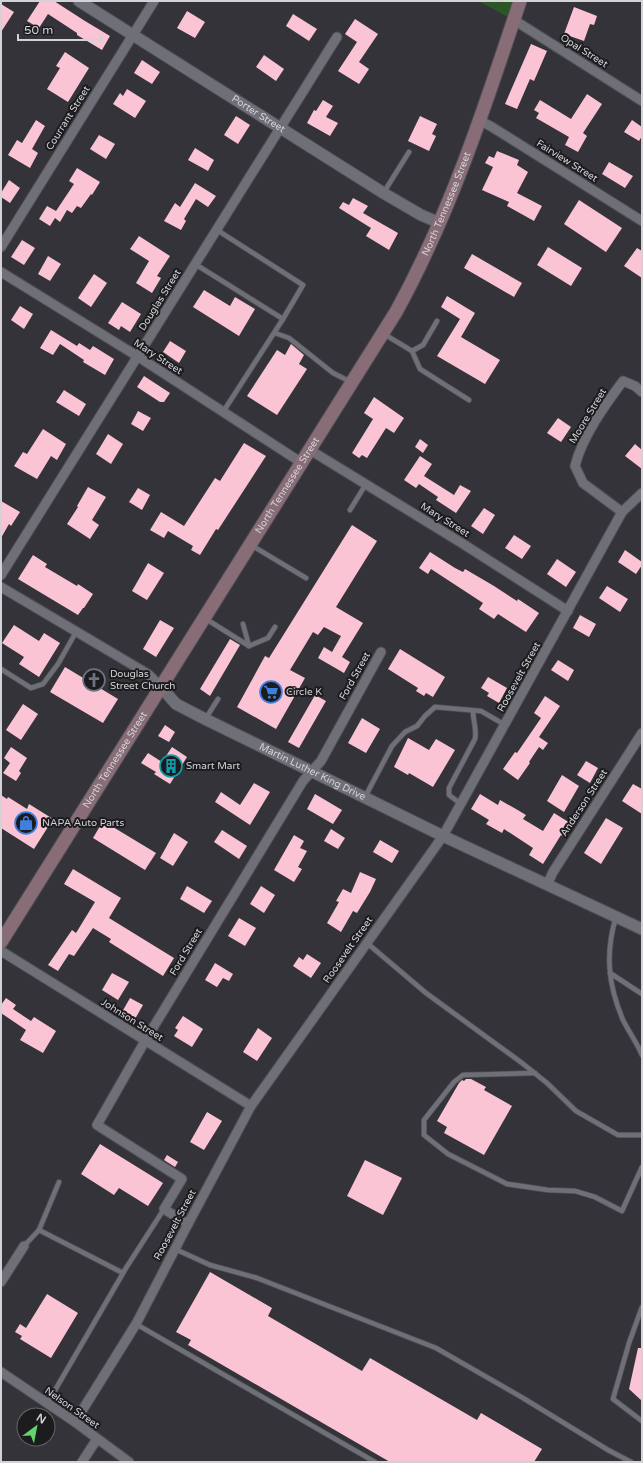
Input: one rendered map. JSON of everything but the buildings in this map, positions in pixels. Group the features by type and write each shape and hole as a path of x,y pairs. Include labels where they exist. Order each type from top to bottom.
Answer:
{"main road":[{"name":"North Tennessee Street","path":"1,942 383,334 412,283 440,223 479,120 520,1"}],"street":[{"name":"Porter Street","path":"79,1 383,193 421,215 440,223"},
{"name":"Courrant Street","path":"1,247 154,1"},
{"name":"Opal Street","path":"514,20 642,101"},
{"name":"Douglas Street","path":"1,575 338,37"},
{"name":"Fairview Street","path":"479,120 642,222"},
{"name":"Mary Street","path":"1,272 137,356 302,463"},
{"name":"Moore Street","path":"622,512 583,483 575,466 578,454 604,406 623,381 635,386 642,392"},
{"name":"Mary Street","path":"310,450 460,542 568,611"},
{"name":"Roosevelt Street","path":"75,1422 136,1324 251,1106 443,836 622,512 642,493"},
{"name":"Martin Luther King Drive","path":"1,587 148,674 176,704 443,836 642,929"},
{"name":"Ford Street","path":"164,1209 182,1179 97,1125 145,1041 304,781 321,761 381,652"},
{"name":"Anderson Street","path":"547,885 553,872 642,733"},
{"name":"Johnson Street","path":"1,951 251,1106"},
{"path":"164,1209 188,1224"},
{"path":"1,1282 24,1246"},
{"name":"Nelson Street","path":"1,1372 75,1422 129,1462"},
{"path":"82,1462 97,1439"}],"lane":[{"path":"383,193 409,152"},
{"path":"217,230 303,285 275,332 223,412"},
{"path":"195,264 283,319"},
{"path":"412,351 423,345 437,321"},
{"path":"275,332 289,338 333,372 352,383"},
{"path":"383,334 412,351 420,369 469,400"},
{"path":"350,510 366,484"},
{"path":"251,544 306,578"},
{"path":"205,618 248,646"},
{"path":"243,624 248,646"},
{"path":"248,646 268,638 275,627"},
{"path":"1,669 31,688 43,684 58,664 76,632"},
{"path":"205,719 218,699"},
{"path":"365,798 392,746 405,732 417,726 425,716 436,707 481,711 505,725"},
{"path":"461,804 449,795 449,788 475,739 476,731 473,721 473,711"},
{"path":"616,917 612,930 609,967 614,996 624,1021 642,1056"},
{"path":"367,943 426,993 535,1074 576,1112 618,1135 642,1135"},
{"path":"610,973 642,994"},
{"path":"535,1074 463,1075 454,1082 424,1120 424,1135 448,1154 507,1184 548,1190 576,1192 595,1197 622,1211 642,1167"},
{"path":"24,1246 39,1230 59,1182"},
{"path":"47,1404 123,1273 164,1209"},
{"path":"39,1230 123,1273"},
{"path":"175,1249 210,1265 257,1278 436,1348 630,1462"},
{"path":"642,1307 629,1343 613,1399 642,1421"},
{"path":"136,1324 375,1462"}],"green space":[{"path":"478,1 520,1 514,20"}],"place":[{"name":"Douglas Street Church","path":"94,680"},
{"name":"Circle K","path":"271,692"},
{"name":"Smart Mart","path":"171,766"},
{"name":"NAPA Auto Parts","path":"26,823"}]}
